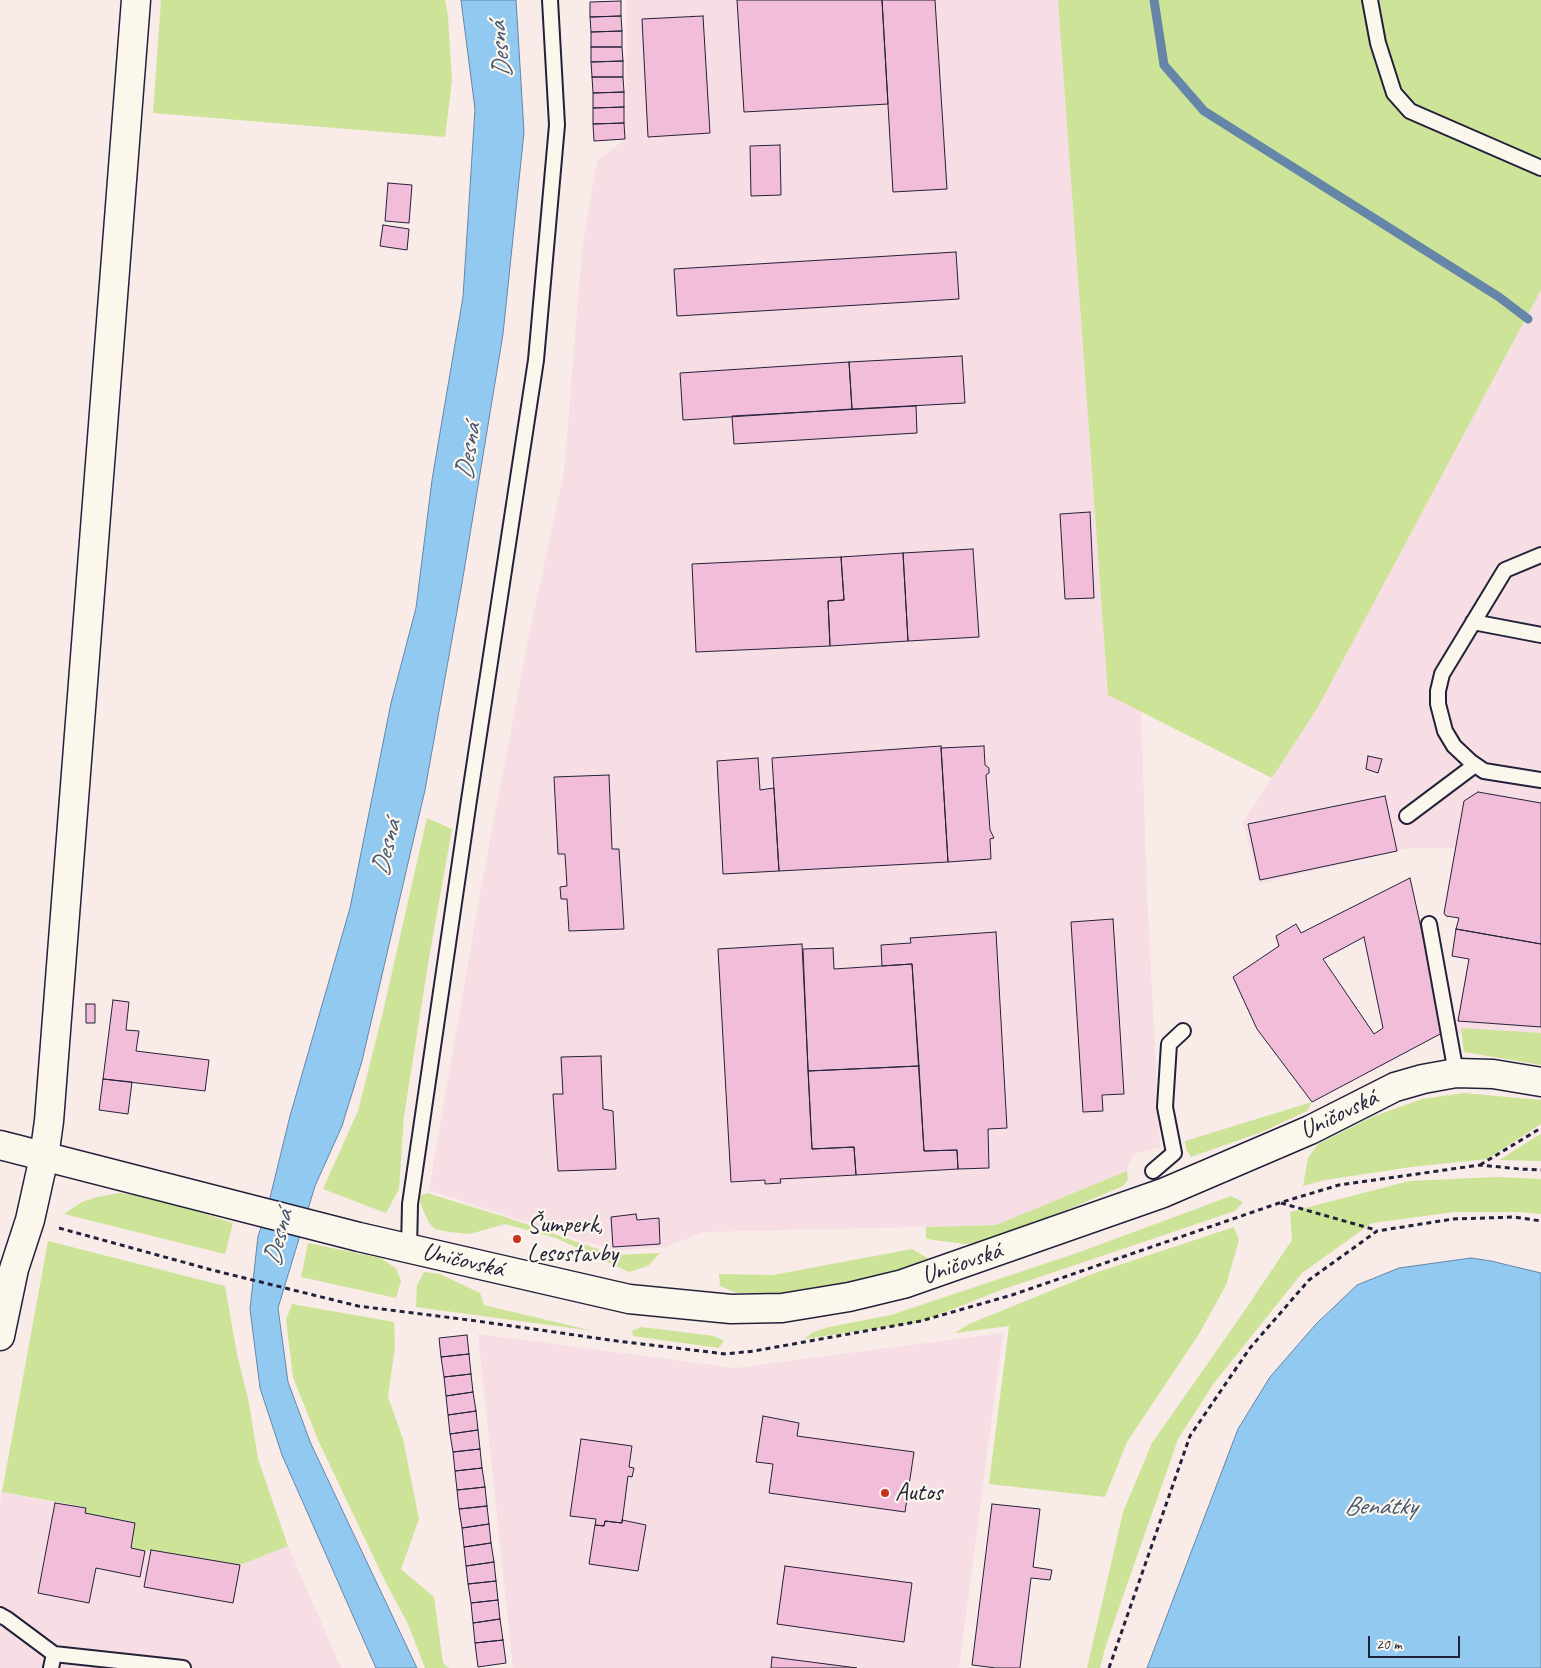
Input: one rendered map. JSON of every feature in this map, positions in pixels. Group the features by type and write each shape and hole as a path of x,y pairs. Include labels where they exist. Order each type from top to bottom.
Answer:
{"main road":[{"path":"0,1336 14,1269 30,1220 44,1157 50,1112 136,0"},
{"name":"Uničovská","path":"0,1145 409,1249 629,1299 731,1308 782,1308 849,1298 912,1282 1163,1193 1310,1130 1395,1086 1456,1073 1494,1074 1541,1082"}],"lane":[{"path":"409,1249 410,1204 536,360 557,125 550,0"},
{"path":"1370,0 1378,43 1394,93 1410,111 1541,168"},
{"path":"1541,556 1505,570 1442,674 1438,691 1438,704 1445,731 1454,746 1475,765 1484,771 1541,780"},
{"path":"1473,622 1541,635"},
{"path":"1408,816 1475,765"},
{"path":"1429,924 1456,1073"},
{"path":"1153,1171 1174,1153 1166,1107 1169,1044 1183,1031"},
{"path":"0,1616 7,1618 52,1661 183,1668"}],"path":[{"path":"1480,1165 1541,1128"},
{"path":"1279,1203 1377,1231 1453,1219 1515,1217 1541,1221"},
{"path":"30,1220 212,1270 352,1304"},
{"path":"1109,1668 1190,1436 1250,1348 1310,1280 1377,1231"}],"shaded area":[{"path":"627,0 1058,0 1108,695 1141,712 1147,893 1160,1147 1133,1154 1127,1171 996,1225 703,1232 666,1247 615,1251 429,1190 480,894 528,640 564,473 582,250 597,161 625,139"},
{"path":"1541,290 1541,1038 1454,1034 1469,959 1452,956 1459,919 1444,915 1456,848 1410,848 1259,884 1243,822 1318,707"},
{"path":"1003,1333 959,1668 513,1668 478,1334 735,1368"},
{"path":"2,1492 86,1508 86,1513 135,1523 145,1551 151,1550 240,1565 288,1546 341,1668 0,1668 0,1504"}],"green space":[{"path":"161,0 445,0 448,16 452,80 445,137 153,113"},
{"path":"1058,0 1541,0 1541,290 1318,707 1272,778 1108,695"},
{"path":"427,818 452,829 404,1116 399,1189 386,1213 323,1189 358,1111 383,1012"},
{"path":"1461,1028 1541,1033 1541,1065 1464,1052"},
{"path":"1464,1093 1541,1100 1541,1124 1487,1159 1411,1167 1325,1180 1303,1186 1308,1158 1318,1144 1372,1117 1422,1099"},
{"path":"1312,1102 1307,1111 1262,1132 1191,1157 1186,1149 1185,1141"},
{"path":"1541,1134 1541,1161 1500,1160 1513,1151"},
{"path":"1127,1171 1128,1180 1123,1186 996,1240 966,1244 926,1238 926,1227 996,1225"},
{"path":"1497,1177 1541,1179 1541,1214 1520,1212 1454,1212 1372,1223 1302,1273 1214,1383 1178,1439 1106,1645 1100,1668 1087,1668 1123,1512 1152,1443 1292,1240 1290,1212 1409,1181"},
{"path":"119,1193 155,1198 233,1223 225,1254 64,1214 82,1202"},
{"path":"427,1193 505,1217 615,1255 660,1253 648,1266 629,1272 556,1238 505,1224 470,1234 435,1229 429,1223 421,1205 420,1196"},
{"path":"1231,1196 1243,1202 1235,1211 1001,1290 920,1322 804,1339 813,1332 891,1315 1077,1253"},
{"path":"1234,1227 1239,1240 1226,1285 1199,1334 1127,1442 1105,1497 989,1484 1009,1326 955,1333 969,1324 1092,1274"},
{"path":"48,1241 225,1286 237,1354 249,1403 258,1459 288,1546 240,1565 151,1550 145,1551 131,1548 135,1523 85,1513 85,1507 2,1492"},
{"path":"308,1243 380,1258 396,1268 401,1281 396,1298 301,1277"},
{"path":"912,1249 934,1262 886,1279 804,1293 737,1293 720,1286 719,1274 773,1275"},
{"path":"424,1272 440,1274 480,1293 484,1305 593,1331 416,1307 417,1285"},
{"path":"292,1304 394,1322 395,1346 388,1397 403,1439 419,1519 401,1569 434,1597 443,1663 449,1668 425,1668 408,1624 384,1579 318,1440 293,1377 286,1320"},
{"path":"641,1327 714,1336 724,1341 719,1348 633,1336 632,1331"}],"water":[{"name":"Desná","path":"461,0 516,0 524,132 503,334 462,583 425,790 362,1061 342,1126 315,1186 278,1308 288,1382 311,1444 417,1668 376,1668 282,1455 260,1388 250,1309 258,1236 266,1214 290,1116 350,908 391,703 416,608 432,480 463,297 475,109"},
{"name":"Benátky","path":"1471,1258 1541,1273 1541,1668 1147,1668 1238,1429 1270,1377 1316,1324 1357,1285 1399,1268"}],"building":[{"path":"737,0 882,0 888,104 744,112"},
{"path":"882,0 935,0 947,189 893,192"},
{"path":"621,1 621,16 590,17 590,2"},
{"path":"621,16 622,31 591,32 590,17"},
{"path":"703,16 710,133 648,137 642,19"},
{"path":"622,31 622,47 591,47 591,32"},
{"path":"591,47 622,47 623,61 591,62"},
{"path":"623,61 623,77 592,77 591,62"},
{"path":"592,77 623,77 624,92 593,93"},
{"path":"624,92 624,107 593,108 593,93"},
{"path":"624,107 624,123 593,124 593,108"},
{"path":"624,123 625,139 594,141 593,124"},
{"path":"780,145 781,195 751,196 750,146"},
{"path":"388,183 412,185 409,223 385,221"},
{"path":"383,225 409,229 407,250 380,246"},
{"path":"956,252 959,299 677,316 674,269"},
{"path":"962,356 965,403 852,409 849,362"},
{"path":"849,362 852,409 683,420 680,373"},
{"path":"916,406 917,433 734,444 732,416"},
{"path":"1090,512 1094,598 1065,599 1060,514"},
{"path":"973,549 979,637 908,641 903,553"},
{"path":"903,553 908,641 830,646 828,601 844,600 841,557"},
{"path":"841,557 844,600 828,601 830,646 696,652 692,564"},
{"path":"941,746 948,862 779,871 772,758"},
{"path":"984,746 985,765 989,768 989,773 986,775 990,830 994,838 990,839 991,859 948,862 941,748"},
{"path":"1368,756 1382,759 1378,773 1366,769"},
{"path":"758,758 760,790 774,788 779,871 723,874 717,761"},
{"path":"609,775 612,849 619,849 624,929 569,931 567,899 561,899 560,887 567,886 565,854 558,854 554,777"},
{"path":"1478,792 1541,803 1541,944 1456,929 1459,918 1446,916 1444,913 1464,801"},
{"path":"1385,796 1397,851 1260,880 1248,824"},
{"path":"1410,878 1444,1032 1312,1102 1257,1029 1233,977 1279,946 1276,936 1296,924 1301,933","holes":["1364,937 1383,1028 1374,1034 1323,959"]},
{"path":"1113,919 1124,1094 1102,1095 1103,1111 1083,1112 1071,922"},
{"path":"1456,929 1541,944 1541,1027 1458,1021 1469,959 1452,956"},
{"path":"996,932 1007,1128 988,1129 989,1168 958,1169 957,1150 924,1151 912,964 882,966 881,945 911,943 910,938"},
{"path":"802,944 812,1149 854,1147 856,1175 780,1179 781,1183 765,1184 765,1180 731,1182 718,949"},
{"path":"833,948 834,969 912,964 919,1066 808,1071 803,949"},
{"path":"113,1000 129,1002 126,1030 139,1031 136,1051 209,1060 205,1091 103,1079"},
{"path":"86,1004 95,1004 95,1023 86,1023"},
{"path":"601,1056 603,1109 613,1111 616,1169 558,1171 553,1094 563,1094 561,1057"},
{"path":"919,1066 924,1151 957,1150 958,1169 856,1175 854,1147 812,1149 808,1071"},
{"path":"103,1079 132,1082 128,1114 99,1110"},
{"path":"636,1214 637,1220 659,1218 660,1244 613,1247 611,1217"},
{"path":"467,1335 469,1354 441,1357 439,1338"},
{"path":"469,1354 471,1374 444,1377 441,1357"},
{"path":"471,1374 473,1392 446,1396 444,1377"},
{"path":"473,1392 476,1411 448,1415 446,1396"},
{"path":"476,1411 478,1430 450,1434 448,1415"},
{"path":"763,1416 799,1423 797,1436 914,1452 905,1512 769,1493 773,1464 756,1462"},
{"path":"478,1430 480,1449 453,1452 450,1434"},
{"path":"581,1439 632,1446 629,1467 634,1468 632,1477 628,1476 622,1523 605,1521 604,1526 595,1525 596,1519 570,1516"},
{"path":"480,1449 482,1468 455,1471 453,1452"},
{"path":"482,1468 485,1487 457,1490 455,1471"},
{"path":"485,1487 487,1506 459,1509 457,1490"},
{"path":"55,1503 86,1508 85,1513 135,1523 131,1548 145,1551 140,1577 96,1568 89,1603 38,1593"},
{"path":"992,1504 1040,1509 1033,1567 1052,1570 1050,1580 1031,1578 1020,1668 972,1665"},
{"path":"487,1506 489,1524 462,1528 459,1509"},
{"path":"622,1520 646,1525 638,1571 589,1564 595,1525 604,1526 605,1521 622,1523"},
{"path":"489,1524 491,1543 464,1547 462,1528"},
{"path":"491,1543 494,1562 466,1566 464,1547"},
{"path":"151,1550 240,1565 233,1603 144,1587"},
{"path":"494,1562 496,1581 468,1584 466,1566"},
{"path":"785,1566 912,1583 904,1642 777,1624"},
{"path":"496,1581 498,1600 471,1603 468,1584"},
{"path":"498,1600 500,1619 473,1623 471,1603"},
{"path":"500,1619 503,1640 475,1643 473,1623"},
{"path":"503,1640 506,1663 478,1667 475,1643"},
{"path":"772,1657 857,1668 771,1668"}],"waterway":[{"path":"1154,0 1164,65 1204,111 1499,297 1528,319"}],"place":[{"name":"Šumperk, Lesostavby","path":"517,1239"},
{"name":"Autos","path":"885,1493"}]}
